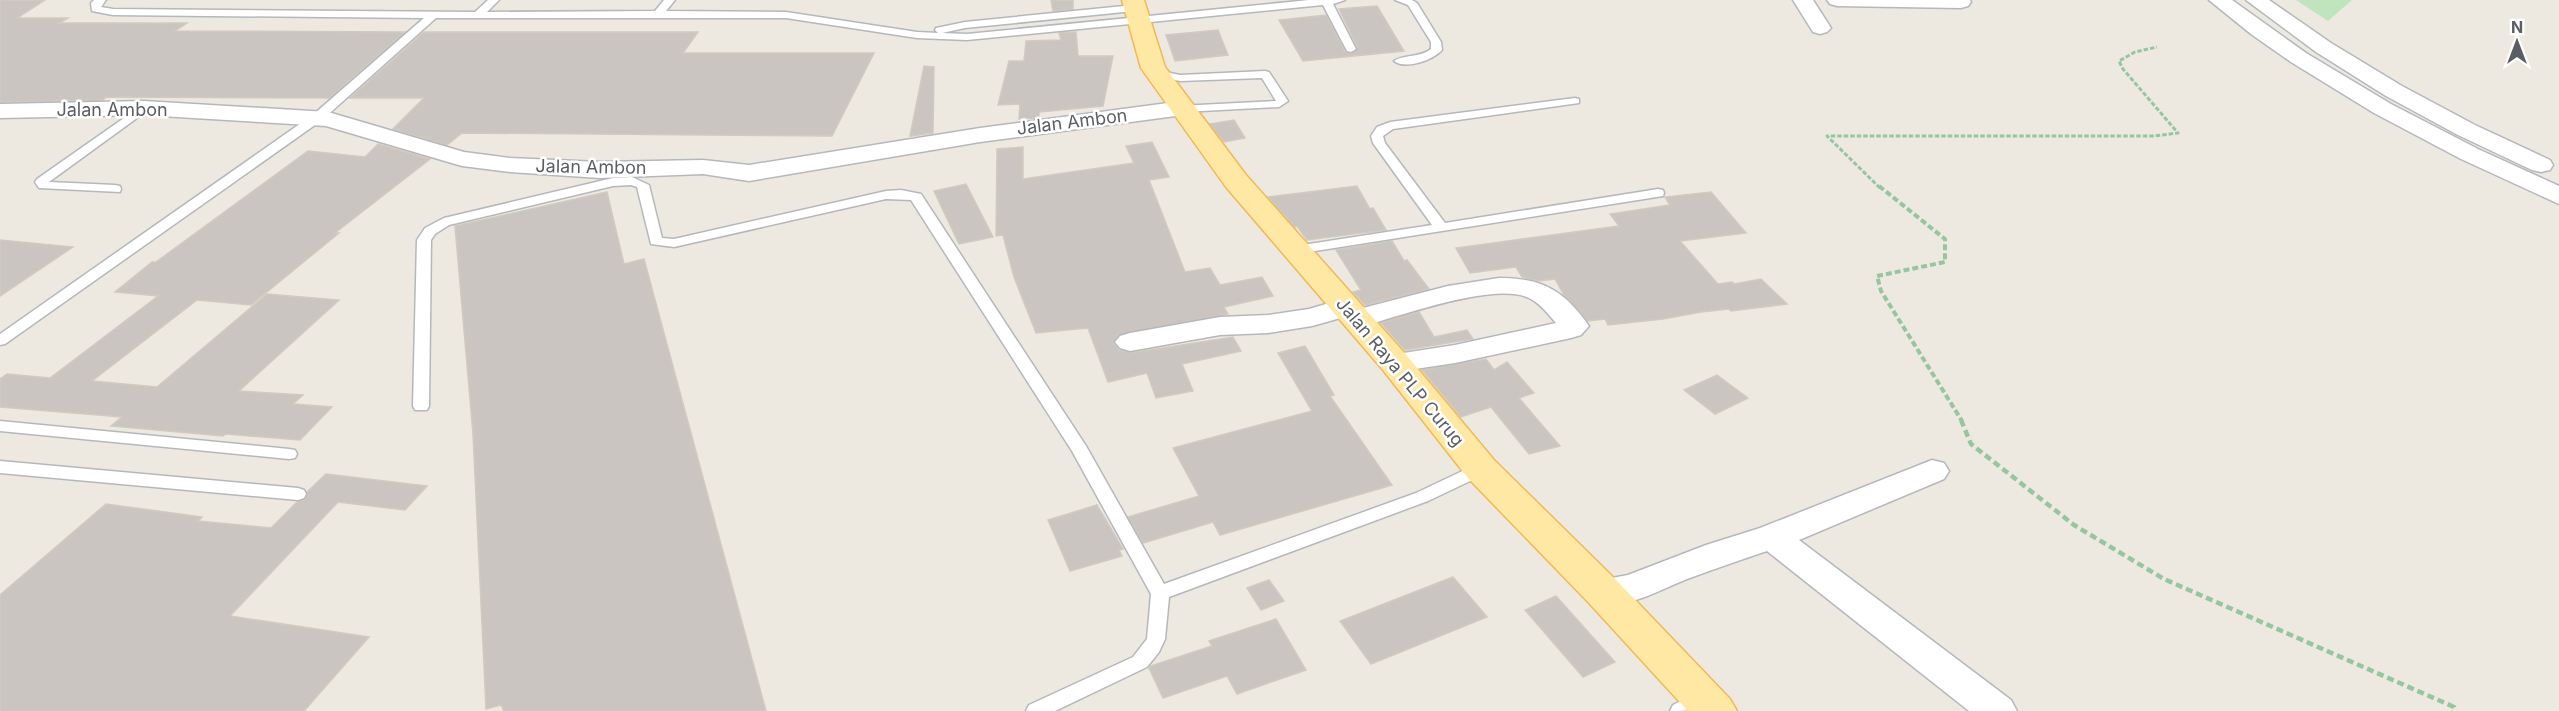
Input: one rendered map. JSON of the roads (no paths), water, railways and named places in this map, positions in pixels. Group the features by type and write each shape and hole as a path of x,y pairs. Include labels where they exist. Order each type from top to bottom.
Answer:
{"main road":[{"name":"Jalan Raya PLP Curug","path":"1135,9 1153,68 1236,181 1395,363 1481,470 1603,592 1700,707"}],"street":[{"path":"1803,0 1820,28"},
{"path":"1837,0 1961,2"},
{"path":"2218,0 2256,30 2315,70 2398,118 2483,162 2559,196"},
{"path":"2256,0 2294,29 2353,68 2433,113 2559,173"},
{"name":"Jalan Ambon","path":"6,115 144,108 318,117 440,153 500,164 600,170 703,167 749,173 980,135 1183,108"},
{"path":"1130,342 1220,326 1268,324 1413,304 1506,285 1540,292 1574,326 1571,329 1466,352 1395,363"},
{"path":"1603,592 1635,588 1653,578 1772,537 1932,471"},
{"path":"1772,537 1997,711"}],"lane":[{"path":"101,0 96,3 96,9 113,12 786,15 917,35 967,37 1135,9 1340,0"},
{"path":"478,15 494,0"},
{"path":"657,15 670,0"},
{"path":"1400,0 1412,3 1436,42 1437,50 1428,57 1400,61"},
{"path":"1326,1 1351,49"},
{"path":"0,341 318,117 432,15"},
{"path":"1156,73 1180,78 1265,74 1282,101 1278,104 1183,108"},
{"path":"1441,227 1379,143 1377,136 1381,130 1390,126 1575,101"},
{"path":"115,189 50,186 43,185 41,182 144,108"},
{"path":"420,406 424,240 430,231 444,222 613,182 632,181 643,184 656,242 674,243 886,195 901,194 916,197 1080,450 1148,576 1160,593 1157,638 1151,652 1140,662 1036,711"},
{"path":"1296,250 1658,193"},
{"path":"0,426 289,454"},
{"path":"0,466 298,494"},
{"path":"1160,593 1422,497 1481,470"}]}
